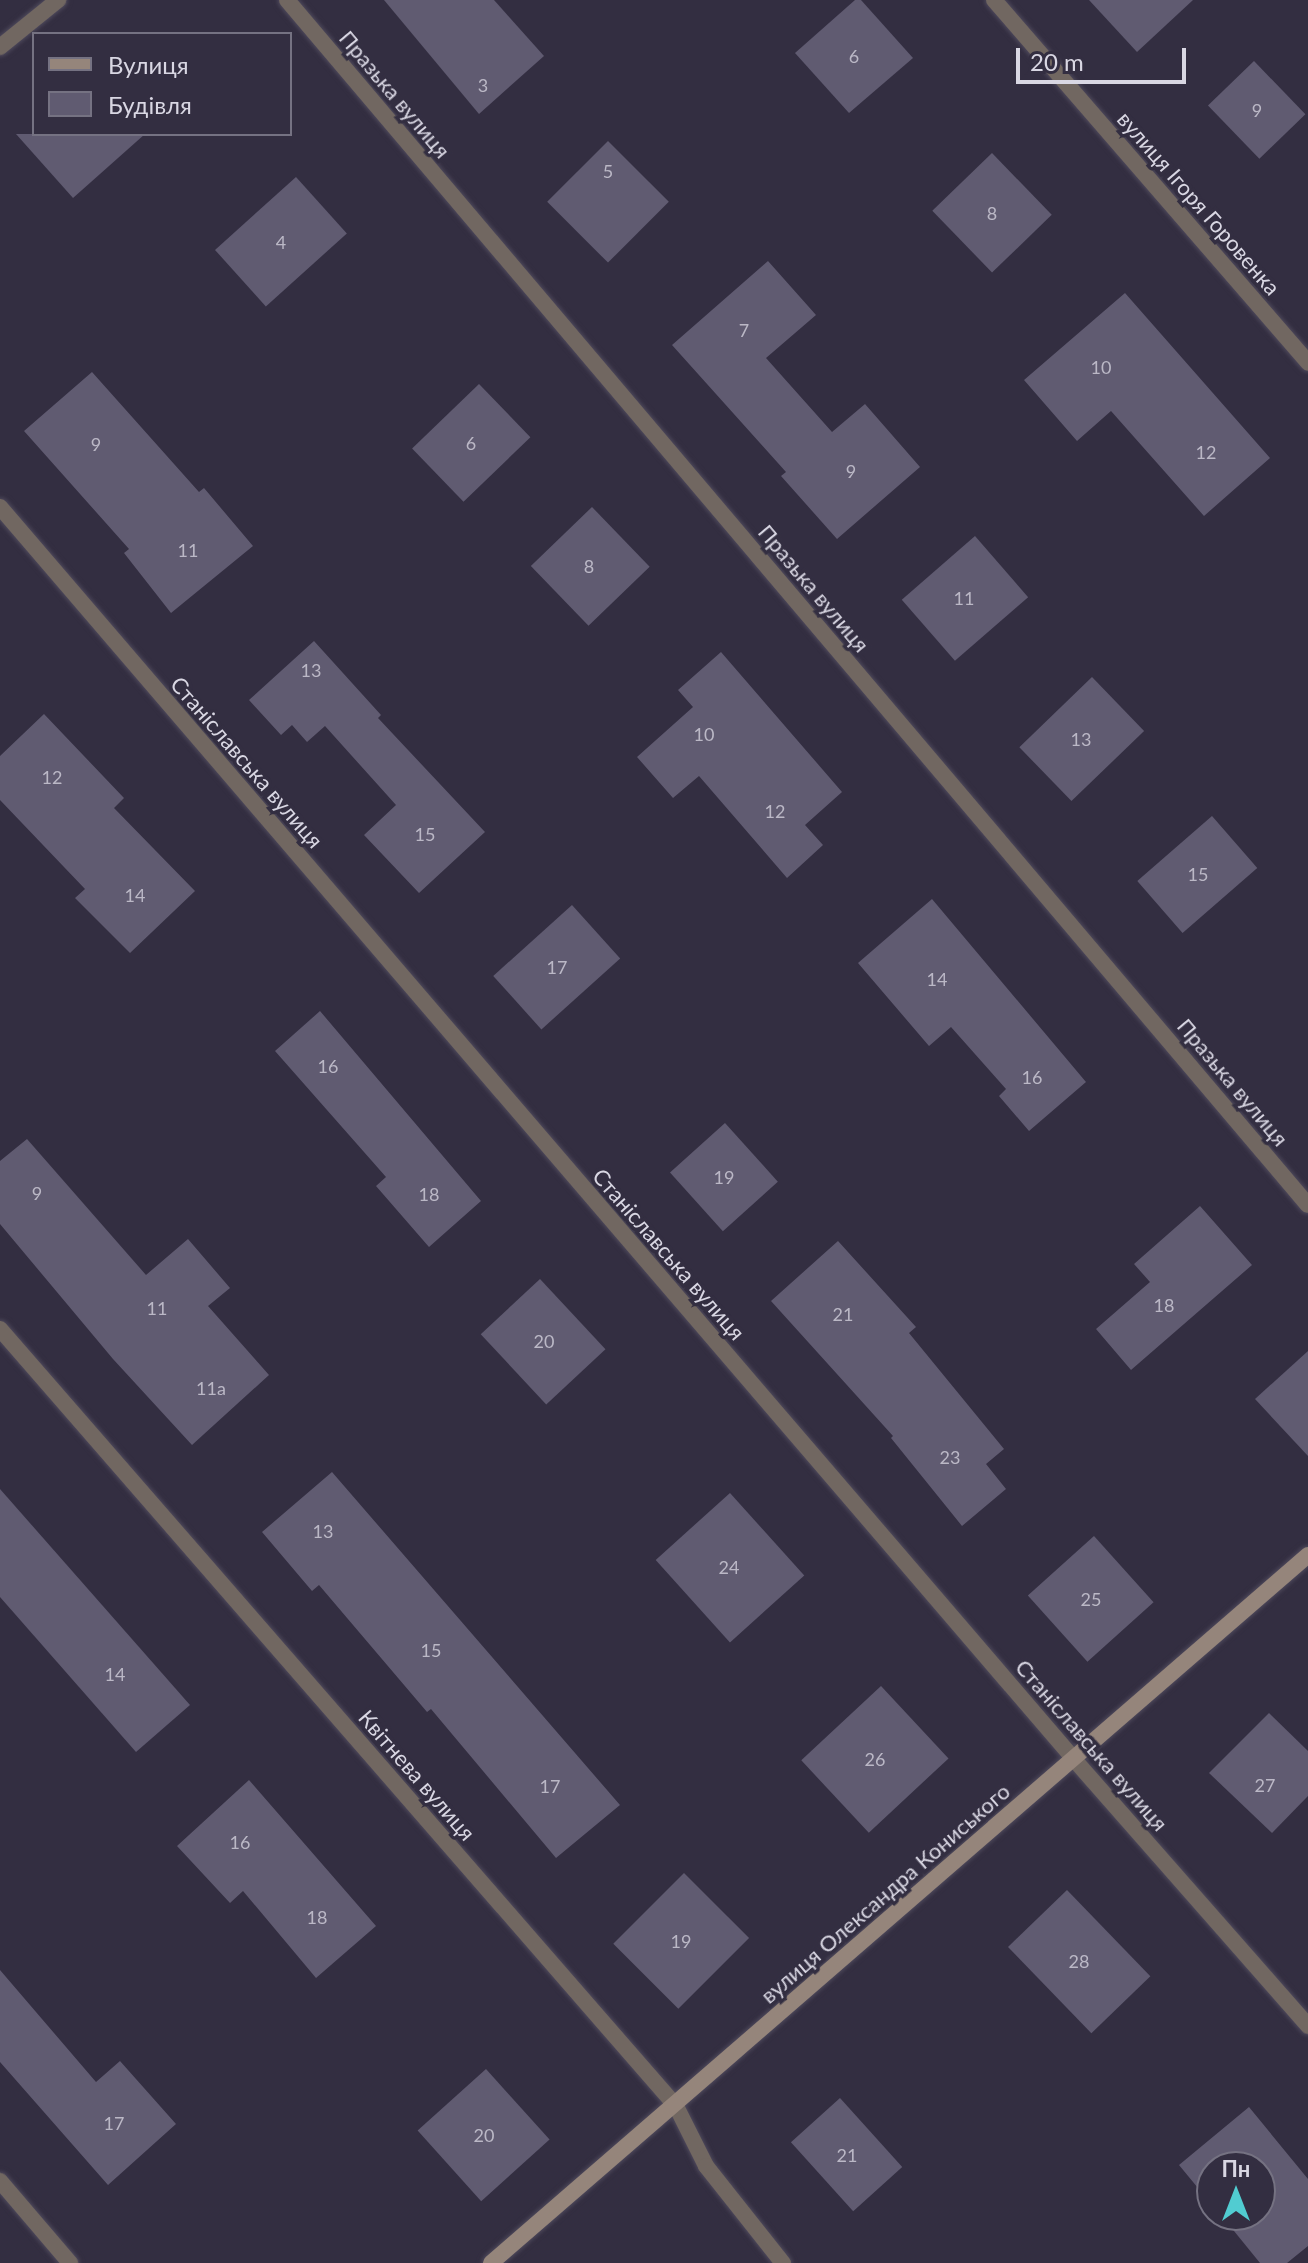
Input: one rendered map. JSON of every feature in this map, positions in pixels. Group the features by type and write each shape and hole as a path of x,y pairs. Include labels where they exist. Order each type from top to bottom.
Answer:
{"street":[{"path":"0,47 58,0"},
{"name":"Празька вулиця","path":"287,0 1308,1205"},
{"name":"вулиця Ігоря Горовенка","path":"994,0 1308,363"},
{"name":"Станіславська вулиця","path":"0,507 1072,1757 1308,2026"},
{"name":"Квітнева вулиця","path":"0,1329 676,2106 706,2166 783,2263"},
{"name":"вулиця Олександра Кониського","path":"491,2263 676,2106 1072,1757 1308,1555"},
{"path":"0,2181 70,2263"}],"building":[{"path":"384,0 494,0 544,56 479,114"},
{"path":"855,0 861,0 913,58 849,113 795,53"},
{"path":"1089,0 1193,0 1137,52"},
{"path":"1254,61 1305,114 1259,159 1208,105"},
{"path":"16,134 143,136 73,198"},
{"path":"608,141 669,202 608,263 547,202"},
{"path":"992,153 1052,215 992,273 932,211"},
{"path":"296,177 347,233 266,306 215,250"},
{"path":"768,261 816,315 766,358 832,432 865,404 920,467 837,539 781,476 786,472 672,345"},
{"path":"1125,293 1270,458 1204,516 1111,411 1077,441 1024,380"},
{"path":"92,372 199,492 204,488 253,546 171,613 124,553 129,549 24,431"},
{"path":"479,384 530,437 464,502 412,449"},
{"path":"592,507 650,567 589,626 531,566"},
{"path":"975,536 1028,597 955,661 902,600"},
{"path":"314,641 381,715 378,718 485,832 419,893 364,835 396,805 325,726 307,742 292,725 281,735 249,700"},
{"path":"721,652 842,792 805,825 823,845 787,878 699,776 673,798 637,757 693,707 678,690"},
{"path":"1092,677 1144,731 1071,801 1019,747"},
{"path":"44,714 124,798 114,808 195,891 130,953 75,898 85,889 0,800 0,756"},
{"path":"1212,816 1257,868 1183,933 1137,881"},
{"path":"932,899 1086,1082 1029,1131 999,1096 1006,1089 951,1027 929,1046 858,963"},
{"path":"572,905 620,959 541,1029 493,976"},
{"path":"320,1011 481,1201 429,1247 376,1186 386,1177 275,1051"},
{"path":"725,1123 778,1182 723,1231 670,1173"},
{"path":"27,1139 146,1275 188,1239 230,1288 208,1306 269,1375 192,1445 113,1359 0,1224 0,1161"},
{"path":"1200,1206 1252,1265 1131,1370 1096,1329 1150,1282 1134,1264"},
{"path":"838,1241 916,1327 909,1333 1004,1449 986,1464 1006,1489 962,1526 891,1438 893,1436 771,1301"},
{"path":"540,1279 605,1349 546,1404 481,1334"},
{"path":"1308,1351 1308,1456 1255,1399"},
{"path":"332,1472 620,1805 556,1858 431,1709 427,1712 319,1585 312,1591 262,1532"},
{"path":"0,1489 190,1705 136,1752 0,1597"},
{"path":"730,1493 804,1575 730,1642 656,1560"},
{"path":"1094,1536 1154,1602 1087,1662 1028,1596"},
{"path":"881,1686 949,1758 869,1833 801,1760"},
{"path":"1269,1713 1308,1751 1308,1796 1272,1833 1209,1773"},
{"path":"249,1780 376,1926 316,1978 243,1891 230,1903 177,1846"},
{"path":"684,1873 749,1938 678,2009 613,1944"},
{"path":"1067,1890 1150,1976 1091,2033 1008,1947"},
{"path":"0,1970 96,2082 120,2061 176,2124 108,2185 0,2062"},
{"path":"486,2069 550,2140 481,2201 418,2131"},
{"path":"840,2098 902,2167 853,2211 791,2142"},
{"path":"1249,2107 1308,2179 1308,2246 1287,2263 1260,2263 1234,2231 1276,2231 1276,2151 1196,2151 1196,2186 1179,2165"}]}
